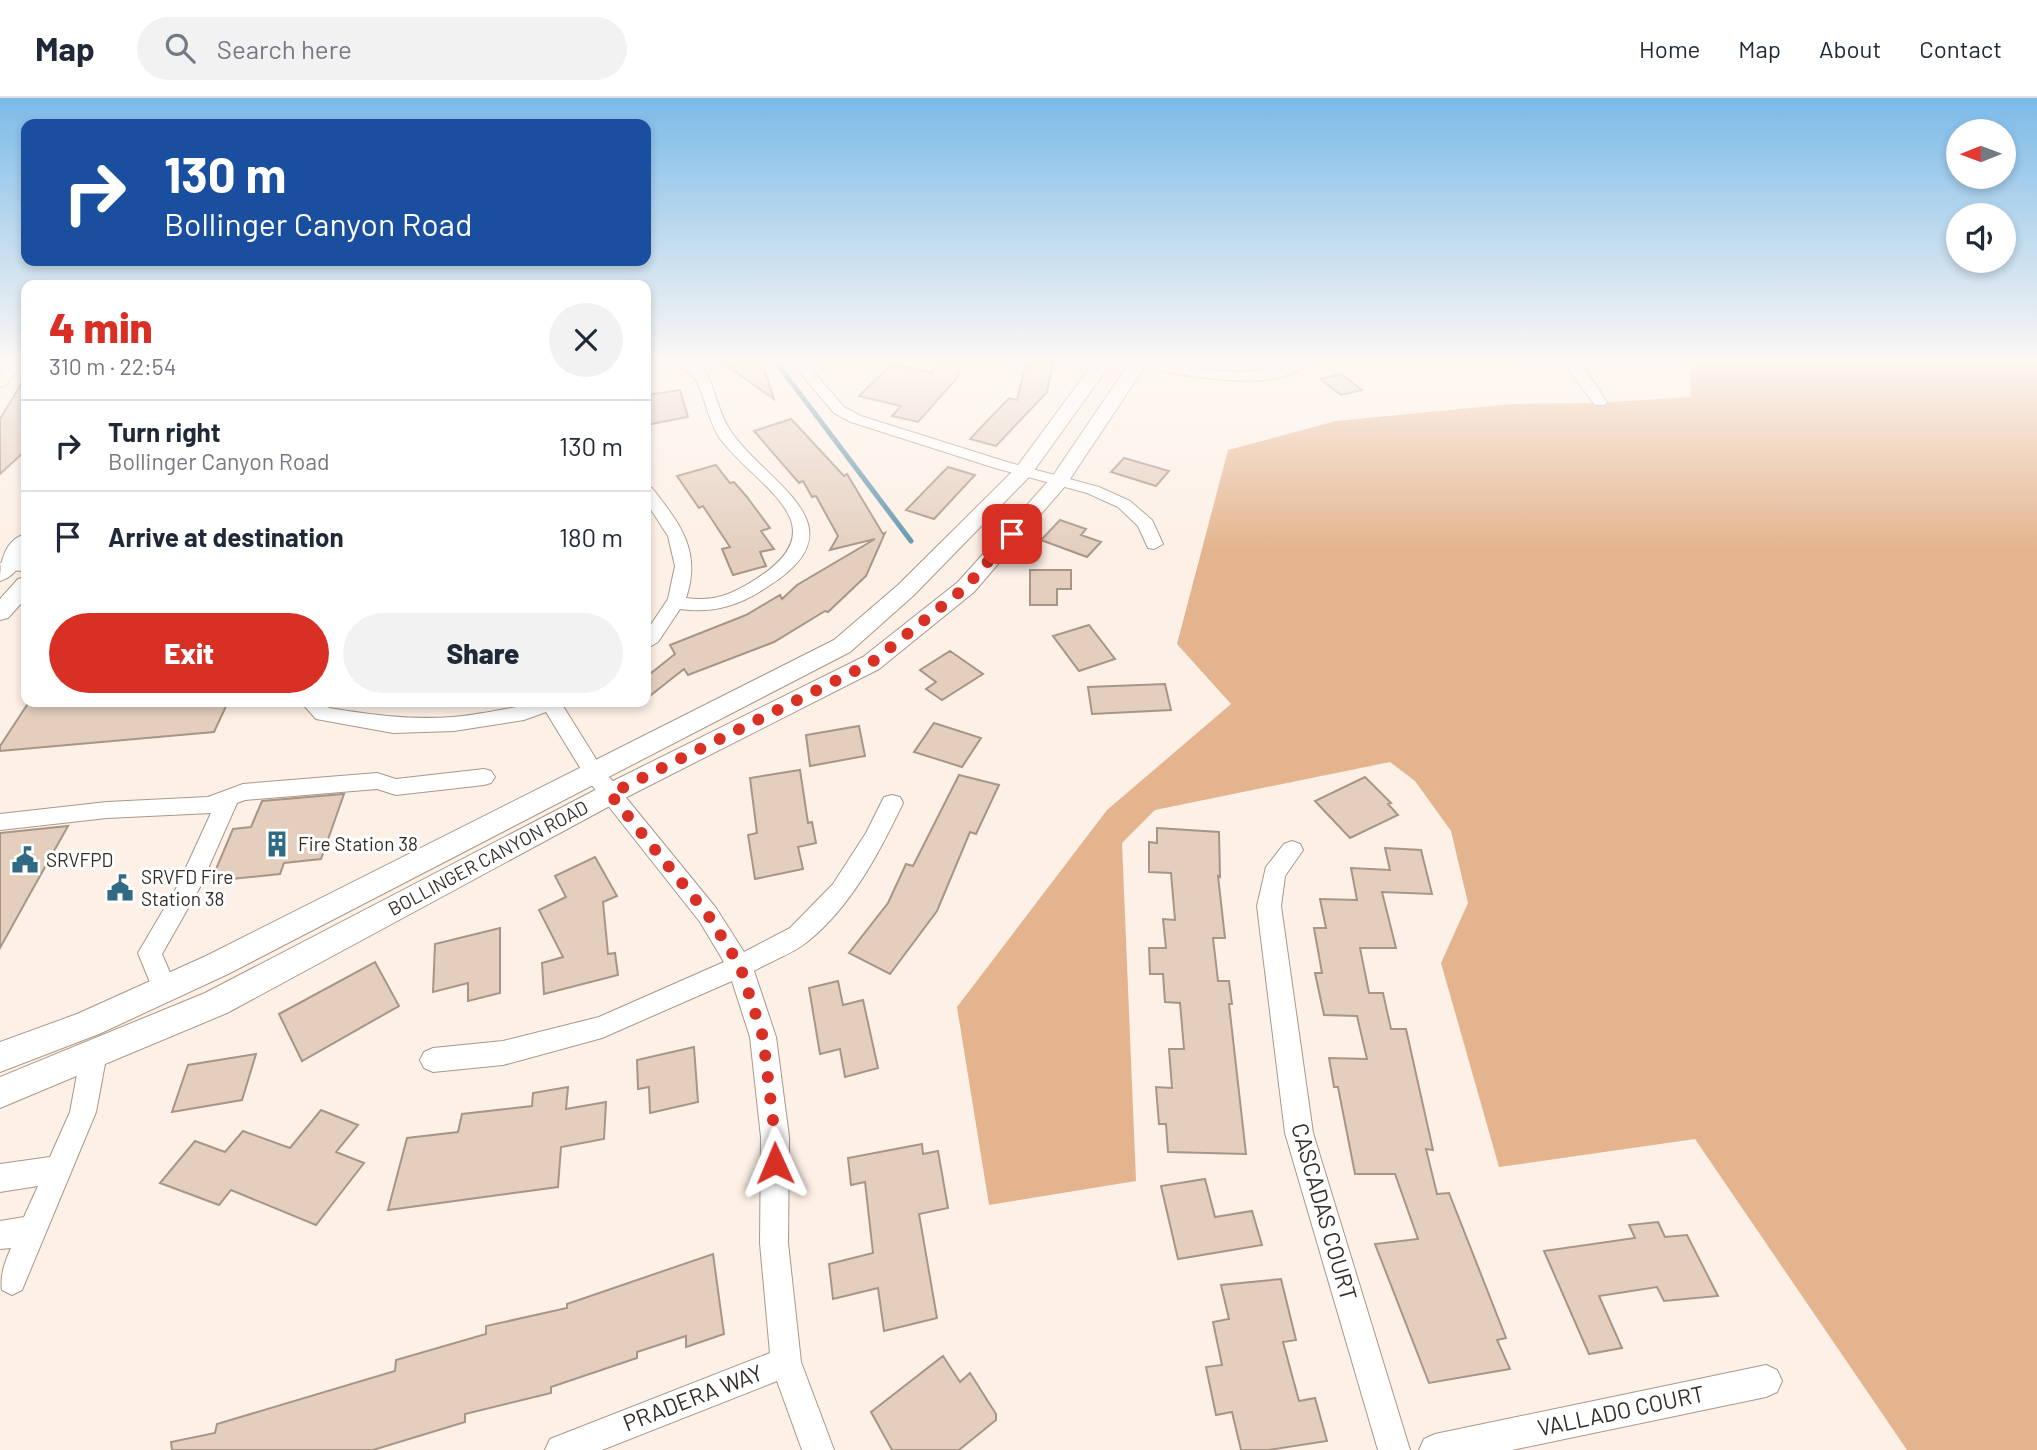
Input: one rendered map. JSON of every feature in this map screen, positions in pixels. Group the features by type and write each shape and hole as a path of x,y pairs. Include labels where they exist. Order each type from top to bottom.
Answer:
{"main road":[{"name":"BOLLINGER CANYON ROAD","path":"0,1093 216,1003 842,646 906,590 1023,472 1057,425"},
{"name":"BOLLINGER CANYON ROAD","path":"0,1057 88,1024 602,783 871,663 966,587 1059,481 1097,425"},
{"path":"11,569 21,550"},
{"path":"0,613 21,590"}],"street":[{"path":"676,603 713,605 750,591 779,572 802,544 804,527 790,501 728,439 719,425"},
{"path":"875,425 1023,472 1093,490 1125,504 1146,524 1154,544"},
{"path":"651,497 670,521 683,554 684,583 676,603 651,636"},
{"path":"316,707 323,714 393,726 454,724 524,713 539,707"},
{"path":"555,707 602,783 708,915 740,966 763,1037 774,1124 774,1243 786,1362 818,1450"},
{"path":"0,822 107,810 209,805 243,792 377,781 396,787 484,777"},
{"path":"165,989 150,953 188,889 228,798"},
{"path":"433,1060 503,1053 602,1027 740,966 798,935 841,891 875,838 892,803"},
{"name":"CASCADAS COURT","path":"1292,850 1274,873 1269,906 1299,1133 1394,1450"},
{"path":"12,1280 83,1112 94,1053"},
{"path":"0,1178 59,1169"},
{"path":"0,1235 33,1230"},
{"name":"PRADERA WAY","path":"561,1450 786,1362"},
{"name":"VALLADO COURT","path":"1436,1450 1766,1381"}],"shaded area":[{"path":"1321,425 2037,425 2037,1450 1907,1450 1695,1139 1499,1167 1441,963 1468,903 1451,831 1415,781 1390,762 1155,810 1122,843 1136,1181 989,1205 957,1007 1107,810 1231,704 1177,644 1228,450"}],"building":[{"path":"0,425 21,425 21,455 0,474"},
{"path":"772,425 797,425 844,476 847,474 883,534 885,533 866,576 828,612 825,611 774,642 688,675 684,669 651,695 651,673 675,654 670,645 746,615 780,595 782,599 797,585 875,539 830,550 838,536 816,496 812,497 803,481 799,483 754,431"},
{"path":"983,425 1016,425 996,446 970,439"},
{"path":"1124,458 1169,471 1156,486 1111,472"},
{"path":"716,465 730,483 734,482 747,497 770,528 761,531 774,549 760,552 766,566 733,575 722,549 730,547 703,506 699,508 677,476"},
{"path":"948,467 975,475 934,519 906,510"},
{"path":"1060,520 1086,529 1081,535 1101,542 1087,557 1041,540"},
{"path":"1030,570 1071,570 1071,589 1057,589 1057,605 1030,605"},
{"path":"1089,625 1115,659 1079,671 1053,636"},
{"path":"950,651 983,674 942,700 926,689 936,682 920,670"},
{"path":"1165,684 1171,710 1092,714 1088,687"},
{"path":"26,707 226,707 214,732 0,751 0,746"},
{"path":"934,723 981,738 962,767 914,752"},
{"path":"859,726 865,756 810,766 806,735"},
{"path":"800,770 808,823 812,822 816,843 798,847 803,869 755,879 748,835 757,833 750,778"},
{"path":"959,775 999,785 976,834 970,832 937,911 890,974 849,953 888,903 906,864 913,866"},
{"path":"1365,777 1391,803 1388,804 1398,815 1350,838 1315,801"},
{"name":"Fire Station 38","path":"344,794 321,859 284,863 280,874 211,881 233,829 251,827 262,801"},
{"name":"SRVFPD","path":"68,826 31,892 0,948 0,833"},
{"path":"1157,828 1219,832 1220,877 1218,876 1225,938 1213,938 1218,981 1229,981 1232,1004 1229,1004 1246,1154 1168,1152 1166,1124 1159,1124 1156,1087 1172,1088 1169,1049 1184,1049 1180,1003 1165,1002 1163,974 1150,974 1149,948 1166,948 1163,919 1175,920 1171,873 1149,872 1149,842 1157,843"},
{"path":"1385,848 1421,850 1432,894 1382,892 1396,948 1360,948 1369,993 1383,993 1391,1029 1406,1029 1433,1150 1426,1149 1437,1194 1449,1193 1506,1338 1497,1340 1510,1369 1429,1383 1375,1244 1418,1239 1395,1174 1355,1174 1338,1087 1334,1087 1329,1058 1367,1059 1357,1016 1324,1015 1315,973 1322,973 1314,928 1326,928 1320,899 1357,900 1351,868 1390,870"},
{"path":"595,857 617,896 603,902 608,954 615,953 618,975 544,994 542,963 563,957 539,910 566,897 555,876"},
{"path":"500,928 500,993 468,1001 468,983 433,992 435,944"},
{"path":"375,962 399,1006 302,1061 279,1014"},
{"path":"838,981 843,1005 863,1000 878,1068 845,1077 840,1049 820,1054 809,988"},
{"path":"694,1047 698,1102 650,1113 649,1087 638,1089 637,1060"},
{"path":"256,1054 242,1100 172,1112 188,1065"},
{"path":"568,1087 566,1109 606,1102 604,1139 561,1147 558,1187 388,1210 407,1138 458,1132 462,1114 532,1106 533,1093"},
{"path":"321,1110 358,1125 336,1152 364,1163 316,1225 231,1190 219,1205 160,1183 195,1141 225,1152 243,1131 290,1148"},
{"path":"922,1144 923,1154 938,1151 948,1208 919,1214 937,1318 884,1331 878,1288 833,1299 829,1264 873,1253 865,1182 851,1185 848,1158"},
{"path":"1205,1179 1215,1217 1252,1211 1262,1245 1178,1259 1161,1186"},
{"path":"1658,1222 1665,1237 1687,1235 1718,1296 1664,1301 1657,1287 1599,1296 1622,1348 1589,1354 1544,1251 1635,1238 1629,1225"},
{"path":"713,1254 724,1334 686,1347 686,1336 637,1352 637,1358 551,1387 551,1393 465,1414 465,1422 373,1450 172,1450 171,1442 215,1433 217,1424 395,1371 396,1360 486,1334 486,1326 567,1308 567,1304"},
{"path":"1281,1279 1296,1340 1283,1342 1299,1401 1315,1398 1327,1441 1268,1450 1241,1450 1232,1412 1216,1415 1206,1367 1222,1365 1213,1322 1229,1319 1221,1285"},
{"path":"943,1356 960,1382 970,1373 996,1414 996,1420 959,1450 892,1450 871,1412"}],"waterway":[{"path":"824,425 911,541"}],"place":[{"name":"Fire Station 38","path":"277,844"},
{"name":"SRVFPD","path":"25,860"},
{"name":"SRVFD Fire Station 38","path":"120,888"}],"route":[{"path":"775,1163 775,1137 763,1037 740,966 708,915 610,794 871,663 966,587 1012,534"}]}
